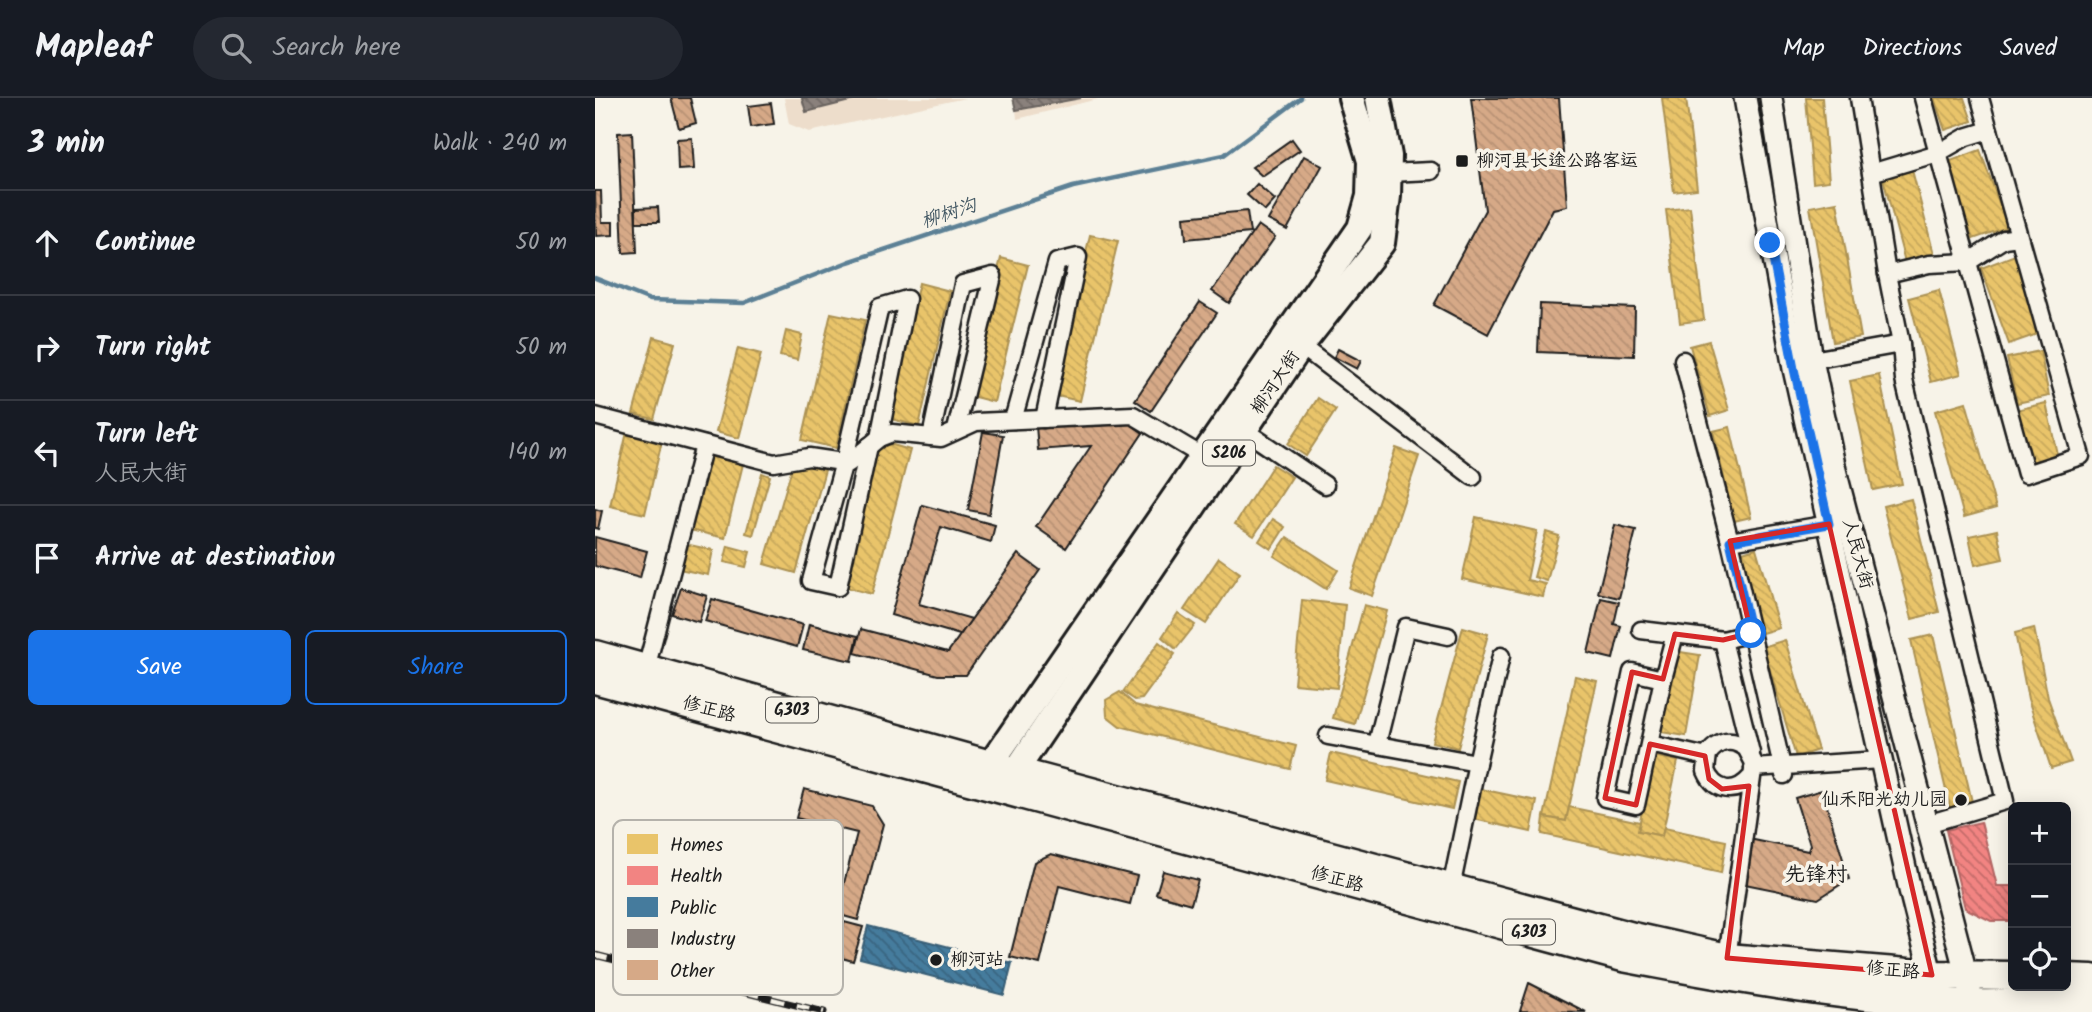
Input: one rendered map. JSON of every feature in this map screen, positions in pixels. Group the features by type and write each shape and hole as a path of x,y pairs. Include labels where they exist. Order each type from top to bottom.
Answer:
{"highway":[{"name":"修正路","path":"595,655 997,777 1623,957 1721,976 1853,995 1936,996 1968,975 2008,976"},
{"name":"修正路","path":"595,679 1451,888 1633,937 1727,958 1936,996 1974,1008 2092,1000"},
{"path":"2071,978 2092,979"}],"main road":[{"name":"柳河大街","path":"997,777 1301,346 1382,243 1389,156 1378,98"},
{"name":"柳河大街","path":"997,777 1202,456 1360,228 1369,196 1370,161 1352,102"}],"street":[{"name":"人民大街","path":"1745,98 1794,369 1936,996"},
{"name":"人民大街","path":"1771,98 1812,360 1835,470 1968,975 1974,1008"},
{"path":"1859,98 1901,344 1904,380 2005,801 1927,824"},
{"path":"1923,98 2026,474 2081,456 1980,98"},
{"path":"1871,173 1938,153 1966,137 1989,130"},
{"path":"1389,173 1431,171"},
{"path":"1887,274 1929,264 1968,262 2004,239 2019,237"},
{"path":"1013,420 1057,262 1078,257 1044,419"},
{"path":"930,438 963,284 993,276 956,430"},
{"path":"907,299 838,587 811,581 844,463 880,307 907,299"},
{"path":"1812,360 1901,344"},
{"path":"1301,346 1473,477"},
{"path":"1683,360 1730,541 1783,770"},
{"path":"595,416 774,463 809,457 849,463 874,442 892,433 941,438 976,422 1133,415 1202,456"},
{"path":"1244,430 1325,485"},
{"path":"646,669 703,445"},
{"path":"1730,541 1829,524"},
{"path":"1377,744 1406,627 1448,636"},
{"path":"1641,630 1723,640 1751,633"},
{"path":"1663,679 1632,672 1605,799 1636,805 1675,634"},
{"path":"1723,640 1752,767 1727,958"},
{"path":"1451,888 1501,656"},
{"path":"1328,736 1477,763"},
{"path":"1730,741 1746,748 1752,767 1738,789 1722,789 1709,779 1706,771 1707,757 1714,747 1730,741"},
{"path":"1650,744 1707,757"},
{"path":"1752,767 1783,770 1881,761"}],"highlighted area":[{"path":"1829,524 1932,975 1727,958 1749,786 1722,789 1709,779 1705,756 1650,744 1636,805 1605,798 1632,672 1663,679 1675,634 1723,640 1751,633 1730,541"}],"shaded area":[{"path":"784,98 965,98 809,132 789,124"},
{"path":"1015,98 1102,98 1017,119"}],"building: Homes":[{"path":"1662,98 1686,98 1697,189 1674,192"},
{"path":"1806,98 1822,98 1829,181 1813,183"},
{"path":"1934,98 1964,98 1972,121 1945,130"},
{"path":"1980,150 2008,227 1973,239 1945,163"},
{"path":"1912,170 1934,254 1905,262 1883,178"},
{"path":"1837,202 1861,337 1833,342 1810,207"},
{"path":"1690,207 1704,320 1680,323 1666,210"},
{"path":"1090,235 1118,241 1080,401 1052,395"},
{"path":"2015,255 2043,332 2009,344 1981,268"},
{"path":"1001,258 1028,265 994,402 967,395"},
{"path":"919,283 950,291 919,426 887,418"},
{"path":"1939,290 1961,374 1931,382 1909,298"},
{"path":"831,313 865,320 836,448 802,440"},
{"path":"786,331 802,335 797,360 780,356"},
{"path":"654,337 675,343 654,419 633,414"},
{"path":"1709,341 1729,410 1710,416 1690,346"},
{"path":"738,348 761,354 739,438 716,432"},
{"path":"2040,351 2049,396 2017,403 2007,358"},
{"path":"1879,375 1902,484 1873,490 1850,381"},
{"path":"1318,398 1336,410 1306,456 1288,444"},
{"path":"1966,402 1996,508 1964,517 1935,411"},
{"path":"2046,403 2058,459 2028,466 2016,410"},
{"path":"1730,427 1751,517 1734,521 1713,431"},
{"path":"627,432 662,441 645,514 610,506"},
{"path":"879,441 910,450 872,594 841,586"},
{"path":"1396,448 1419,456 1372,596 1349,588"},
{"path":"708,456 743,464 725,538 690,530"},
{"path":"794,461 825,470 796,573 764,564"},
{"path":"1273,465 1292,477 1254,536 1235,524"},
{"path":"762,473 770,476 753,535 746,533"},
{"path":"1911,499 1939,612 1912,619 1883,506"},
{"path":"1476,517 1537,531 1527,580 1546,584 1543,597 1462,579"},
{"path":"1273,519 1285,527 1271,549 1259,541"},
{"path":"1997,530 2003,559 1975,565 1969,536"},
{"path":"1546,532 1559,536 1547,581 1534,577"},
{"path":"1287,537 1338,570 1326,589 1274,556"},
{"path":"685,544 713,550 708,575 679,569"},
{"path":"728,546 750,552 746,567 724,562"},
{"path":"1756,548 1779,628 1762,633 1739,553"},
{"path":"1219,558 1240,573 1206,624 1184,610"},
{"path":"1302,600 1345,605 1337,688 1294,684"},
{"path":"1364,605 1387,611 1355,724 1333,718"},
{"path":"1178,613 1195,625 1176,649 1162,637"},
{"path":"1463,627 1488,634 1458,748 1432,742"},
{"path":"2034,628 2048,698 2071,762 2051,768 2028,699 2015,633"},
{"path":"1933,635 1973,806 1951,812 1911,640"},
{"path":"1785,640 1818,750 1796,757 1763,647"},
{"path":"1159,642 1175,654 1142,699 1135,700 1123,692"},
{"path":"1674,651 1700,655 1686,736 1661,732"},
{"path":"1575,676 1597,681 1566,821 1544,817"},
{"path":"1120,692 1135,705 1296,746 1290,769 1120,726 1107,716 1106,700"},
{"path":"1331,753 1458,782 1452,809 1325,780"},
{"path":"1653,756 1678,761 1662,836 1638,831"},
{"path":"1476,788 1537,801 1531,832 1469,818"},
{"path":"1569,807 1640,822 1638,831 1662,836 1664,828 1726,841 1721,873 1542,834 1544,817 1566,821"}],"building: Health":[{"path":"1981,822 1997,886 2008,886 2008,921 1991,921 1965,908 1946,830"}],"building: Public":[{"name":"柳河站","path":"868,926 1012,963 1004,995 860,958"}],"building: Industry":[{"path":"802,98 862,98 806,112"},
{"path":"1013,98 1081,98 1016,110"}],"building: Other":[{"path":"671,98 690,98 696,123 679,128"},
{"path":"1471,98 1559,98 1567,206 1553,209 1488,334 1434,305 1485,210"},
{"path":"771,103 774,124 751,127 748,106"},
{"path":"632,132 637,252 623,253 618,133"},
{"path":"692,138 694,169 678,170 677,139"},
{"path":"1292,139 1300,150 1262,176 1252,167"},
{"path":"1304,156 1322,166 1287,230 1268,220"},
{"path":"1257,184 1275,200 1265,211 1247,195"},
{"path":"595,191 601,191 602,222 613,222 613,235 596,236"},
{"path":"658,207 659,222 636,222 636,208"},
{"path":"1247,211 1250,233 1186,239 1184,217"},
{"path":"1258,225 1275,237 1229,303 1212,291"},
{"path":"1200,302 1217,313 1151,411 1135,400"},
{"path":"1540,304 1635,308 1634,356 1538,352"},
{"path":"1338,349 1361,361 1357,369 1334,357"},
{"path":"1124,419 1143,433 1066,548 1036,527 1091,446 1038,450 1036,426"},
{"path":"983,432 1003,435 989,514 968,510"},
{"path":"922,505 995,525 991,542 941,527 919,604 972,619 960,635 891,615"},
{"path":"595,509 602,511 598,529 595,528"},
{"path":"1615,525 1636,530 1619,598 1598,593"},
{"path":"595,537 647,551 640,578 595,566"},
{"path":"1018,554 1040,570 966,675 938,675 855,653 861,629 948,652"},
{"path":"681,588 707,596 699,622 672,614"},
{"path":"1601,598 1619,602 1614,624 1621,626 1613,659 1588,653"},
{"path":"712,599 803,625 797,647 705,621"},
{"path":"809,624 858,636 852,661 803,650"},
{"path":"804,789 872,806 883,824 858,920 843,916 843,887 857,833 843,830 843,820 796,818"},
{"path":"1822,790 1849,879 1818,899 1740,883 1749,839 1808,851 1810,845 1795,798"},
{"path":"1051,854 1137,876 1130,904 1059,886 1040,964 1010,957 1034,862"},
{"path":"1163,871 1198,880 1191,904 1156,894"},
{"path":"844,922 863,927 853,961 843,958"},
{"path":"1529,983 1586,1012 1520,1011"}],"waterway":[{"name":"柳树沟","path":"595,278 650,300 744,303 848,262 1073,187 1224,155 1301,98"}],"railway":[{"path":"595,955 613,959"},
{"path":"756,995 824,1012"}],"place":[{"name":"柳河县长途公路客运","path":"1462,161"},
{"name":"仙禾阳光幼儿园","path":"1961,800"},
{"name":"柳河站","path":"936,960"}],"district":[{"name":"先锋村","path":"1816,875"}],"route":[{"path":"1751,633 1730,541 1829,524 1794,369 1770,243"}]}
